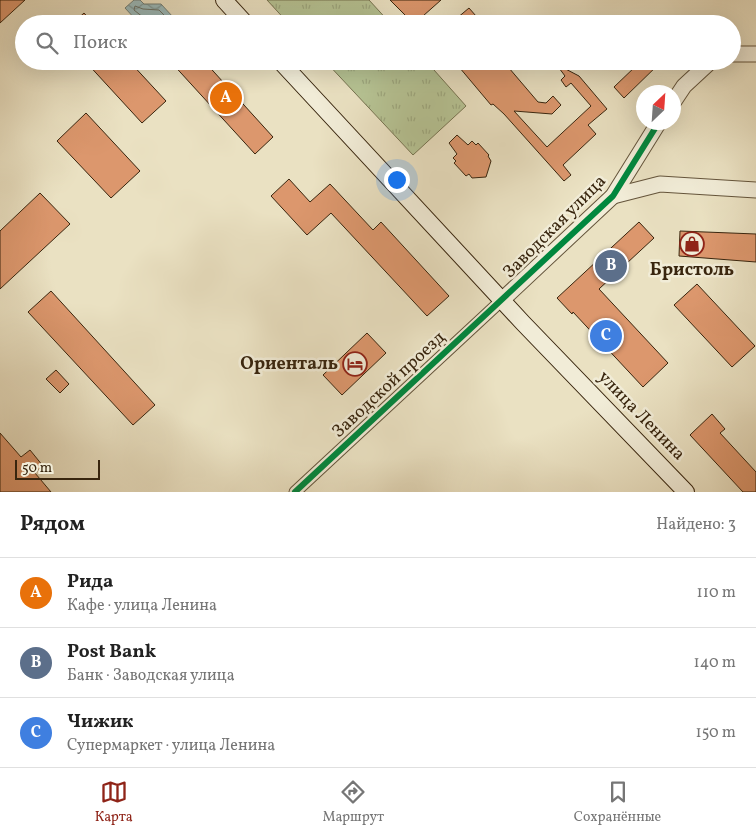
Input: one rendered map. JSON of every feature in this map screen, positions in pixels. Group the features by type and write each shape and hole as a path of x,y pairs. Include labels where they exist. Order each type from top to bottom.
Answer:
{"main road":[{"path":"224,0 238,15"},
{"name":"улица Ленина","path":"288,70 502,300 686,492"}],"street":[{"path":"741,54 756,54"},
{"path":"681,90 701,70"},
{"name":"Заводская улица","path":"502,300 612,196 654,130"},
{"path":"612,196 660,184 756,190"},
{"name":"Заводской проезд","path":"295,492 502,300"}],"green space":[{"path":"267,0 369,0 383,15 281,15"},
{"path":"333,70 434,70 466,106 413,155"}],"water":[{"path":"134,0 140,0 144,4 161,4 171,15 131,15 125,8"}],"building":[{"path":"0,0 25,0 0,23"},
{"path":"390,0 441,0 424,15 405,15"},
{"path":"469,8 475,15 461,15"},
{"path":"93,70 137,70 166,101 142,123"},
{"path":"178,70 212,70 273,137 255,154"},
{"path":"462,70 511,70 538,102 546,103 553,96 561,105 552,114 514,111 547,147 591,106 571,83 566,87 561,80 565,76 560,70 568,70 579,76 607,109 588,125 596,134 563,165 571,175 564,181 504,114 493,104 491,105"},
{"path":"632,70 653,70 636,85 624,98 614,87"},
{"path":"86,113 140,171 111,198 57,141"},
{"path":"457,135 468,145 472,141 476,145 478,143 489,155 491,161 486,177 472,178 469,174 466,176 454,163 456,161 453,158 457,154 449,143"},
{"path":"289,179 310,202 330,184 373,230 381,222 449,296 427,316 331,213 307,235 271,196"},
{"path":"40,193 70,224 0,289 0,231"},
{"path":"639,222 654,238 599,289 668,363 643,387 573,312 572,314 557,298"},
{"path":"680,231 756,234 756,262 679,256"},
{"path":"697,284 755,346 732,367 674,305"},
{"path":"51,291 155,405 133,425 28,312"},
{"name":"Ориенталь","path":"367,333 386,353 342,395 323,375"},
{"path":"56,370 69,384 60,393 46,379"},
{"path":"712,414 725,429 720,433 756,472 756,492 743,492 690,435"},
{"path":"0,433 21,457 30,450 43,466 35,473 51,492 0,492"}],"cycle path":[{"path":"295,492 613,196 654,130"}],"place":[{"name":"Рида","path":"226,98"},
{"name":"Бристоль","path":"692,244"},
{"name":"Post Bank","path":"611,266"},
{"name":"Чижик","path":"606,336"},
{"name":"Ориенталь","path":"355,364"}]}
